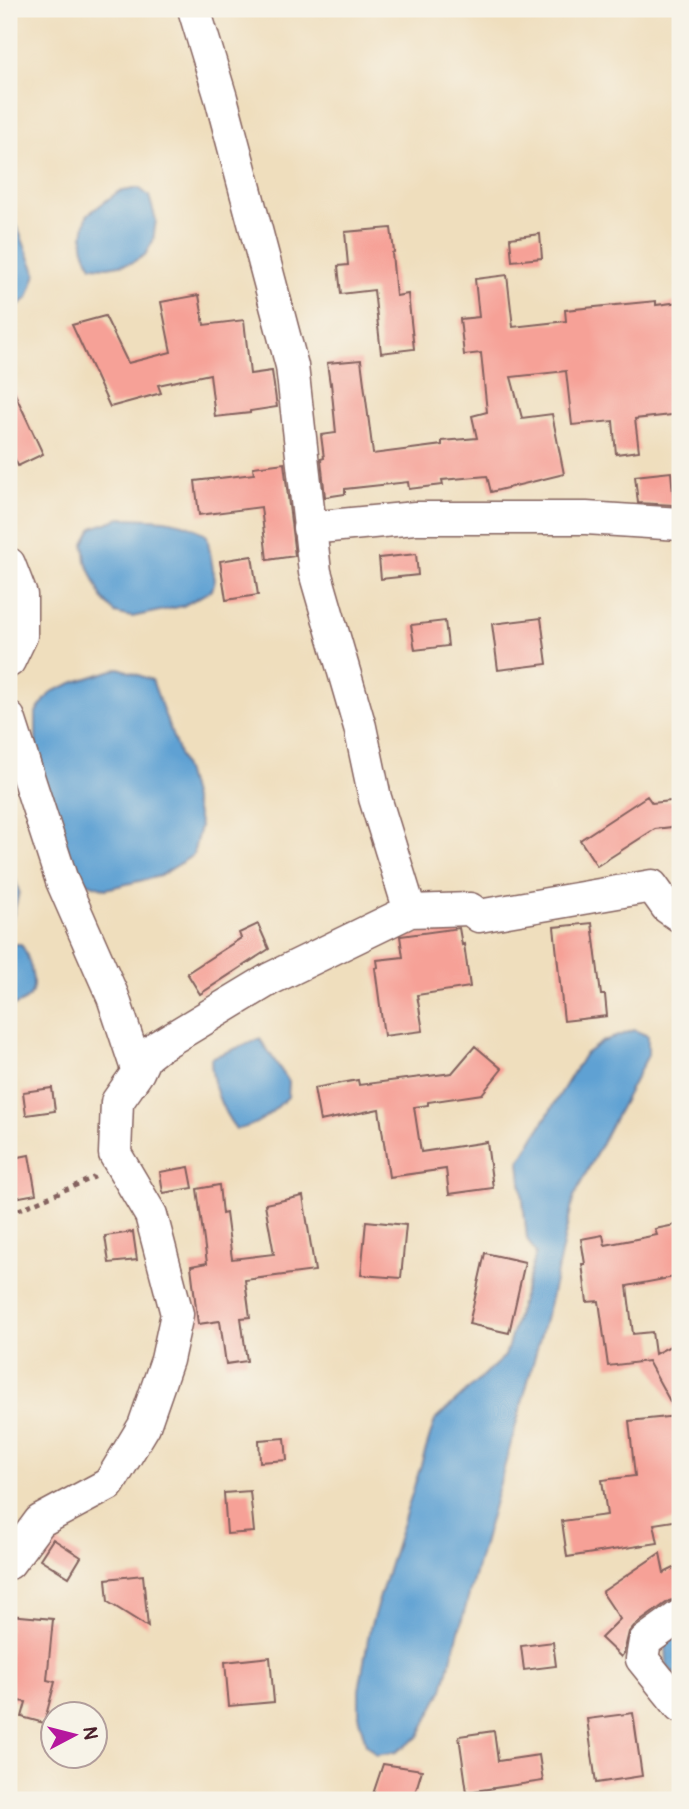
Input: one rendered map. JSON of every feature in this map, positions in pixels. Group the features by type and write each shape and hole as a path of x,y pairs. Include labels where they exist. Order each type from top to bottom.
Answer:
{"street":[{"path":"194,9 221,98 292,366 315,572 360,727 375,798 410,911"},
{"path":"309,528 415,518 586,519 680,524"},
{"path":"9,565 21,596 21,636 9,661"},
{"path":"9,718 62,881 113,998 138,1072"},
{"path":"9,1563 40,1521 109,1484 144,1426 167,1360 177,1314 151,1215 115,1154 117,1102 145,1057 270,979 410,911 470,909 479,916 652,887 667,907 680,916"},
{"path":"680,1616 645,1641 642,1659 680,1706"}],"path":[{"path":"9,1214 111,1171 115,1154"}],"water":[{"path":"139,188 149,196 156,220 153,241 145,255 131,263 108,267 92,266 85,253 83,241 87,215 118,192"},
{"path":"9,218 14,219 36,274 28,298 9,312"},
{"path":"120,518 177,522 207,536 215,580 212,590 183,606 132,617 115,613 102,598 86,561 84,543 92,528"},
{"path":"119,668 152,680 186,773 200,826 193,855 160,876 106,889 82,881 55,826 36,763 36,712 51,692"},
{"path":"9,858 19,892 9,932"},
{"path":"9,944 21,944 24,949 33,986 27,999 9,1007"},
{"path":"634,1030 648,1036 648,1055 574,1196 551,1298 443,1689 419,1736 396,1752 376,1755 366,1744 359,1719 359,1690 370,1628 435,1420 505,1356 536,1254 527,1239 519,1162 584,1055 602,1042"},
{"path":"260,1039 289,1082 288,1097 258,1122 236,1129 218,1095 211,1058"},
{"path":"680,1632 680,1682 667,1665 666,1646"}],"building":[{"path":"391,228 396,296 408,294 414,349 381,353 374,290 341,294 338,266 348,265 345,232"},
{"path":"540,234 542,258 512,261 510,238"},
{"path":"507,275 513,327 566,321 565,310 656,301 656,305 680,302 680,414 635,419 639,451 616,454 613,421 572,425 566,371 511,377 522,418 552,414 564,474 491,492 487,476 442,480 443,485 409,489 408,482 345,489 345,494 325,497 321,435 336,433 327,363 361,360 373,454 442,445 442,441 477,438 472,416 487,412 481,353 464,355 460,319 479,317 475,279"},
{"path":"199,295 204,325 244,320 250,374 272,371 277,407 215,417 210,374 158,385 161,393 110,407 72,325 105,316 128,363 171,352 161,302"},
{"path":"9,381 43,454 18,466 9,447"},
{"path":"284,463 295,556 267,560 261,507 199,515 195,481 254,474 253,467"},
{"path":"671,472 674,505 638,503 635,476"},
{"path":"416,554 418,575 381,579 379,558"},
{"path":"252,556 258,595 226,600 220,561"},
{"path":"541,618 547,664 498,670 492,624"},
{"path":"445,621 448,646 415,650 411,625"},
{"path":"647,796 652,803 680,800 680,826 655,829 597,866 580,840"},
{"path":"592,923 601,995 605,995 607,1016 564,1021 554,927"},
{"path":"258,924 269,949 200,994 187,973 241,938 239,933"},
{"path":"459,928 470,987 417,995 423,1031 384,1036 375,968 378,967 377,960 403,957 400,936"},
{"path":"475,1046 502,1069 482,1094 428,1102 428,1105 414,1107 421,1152 487,1142 493,1188 449,1194 446,1169 389,1177 379,1109 320,1121 314,1088 358,1080 359,1085 452,1073"},
{"path":"52,1088 55,1111 26,1115 23,1092"},
{"path":"29,1155 36,1194 9,1199 9,1159"},
{"path":"189,1167 193,1188 163,1193 160,1172"},
{"path":"219,1185 232,1259 274,1254 265,1204 303,1196 315,1271 245,1280 250,1317 241,1318 247,1361 226,1364 220,1321 198,1324 191,1266 207,1263 197,1189"},
{"path":"366,1221 406,1225 401,1278 361,1275"},
{"path":"680,1224 680,1276 627,1286 633,1334 652,1332 655,1354 680,1341 680,1520 654,1524 658,1543 567,1557 562,1521 607,1515 602,1480 635,1476 629,1421 678,1416 648,1361 608,1366 599,1301 587,1302 581,1239 603,1235 605,1245 657,1235 655,1229"},
{"path":"133,1232 137,1260 109,1263 105,1236"},
{"path":"485,1253 525,1262 509,1333 469,1324"},
{"path":"285,1438 287,1460 260,1462 259,1440"},
{"path":"250,1491 254,1532 227,1534 224,1493"},
{"path":"53,1539 81,1557 69,1577 40,1559"},
{"path":"660,1553 664,1573 680,1565 680,1598 669,1601 634,1626 629,1632 621,1657 601,1638 620,1619 602,1592"},
{"path":"143,1575 148,1627 108,1602 106,1579"},
{"path":"9,1615 53,1619 47,1680 55,1682 50,1700 38,1700 38,1721 22,1717 26,1702 9,1700"},
{"path":"553,1642 556,1666 524,1670 521,1646"},
{"path":"270,1657 274,1702 229,1706 225,1662"},
{"path":"633,1713 642,1776 596,1783 587,1719"},
{"path":"494,1731 498,1761 539,1755 543,1781 467,1792 459,1736"},
{"path":"383,1764 422,1770 413,1800 371,1800"}]}
